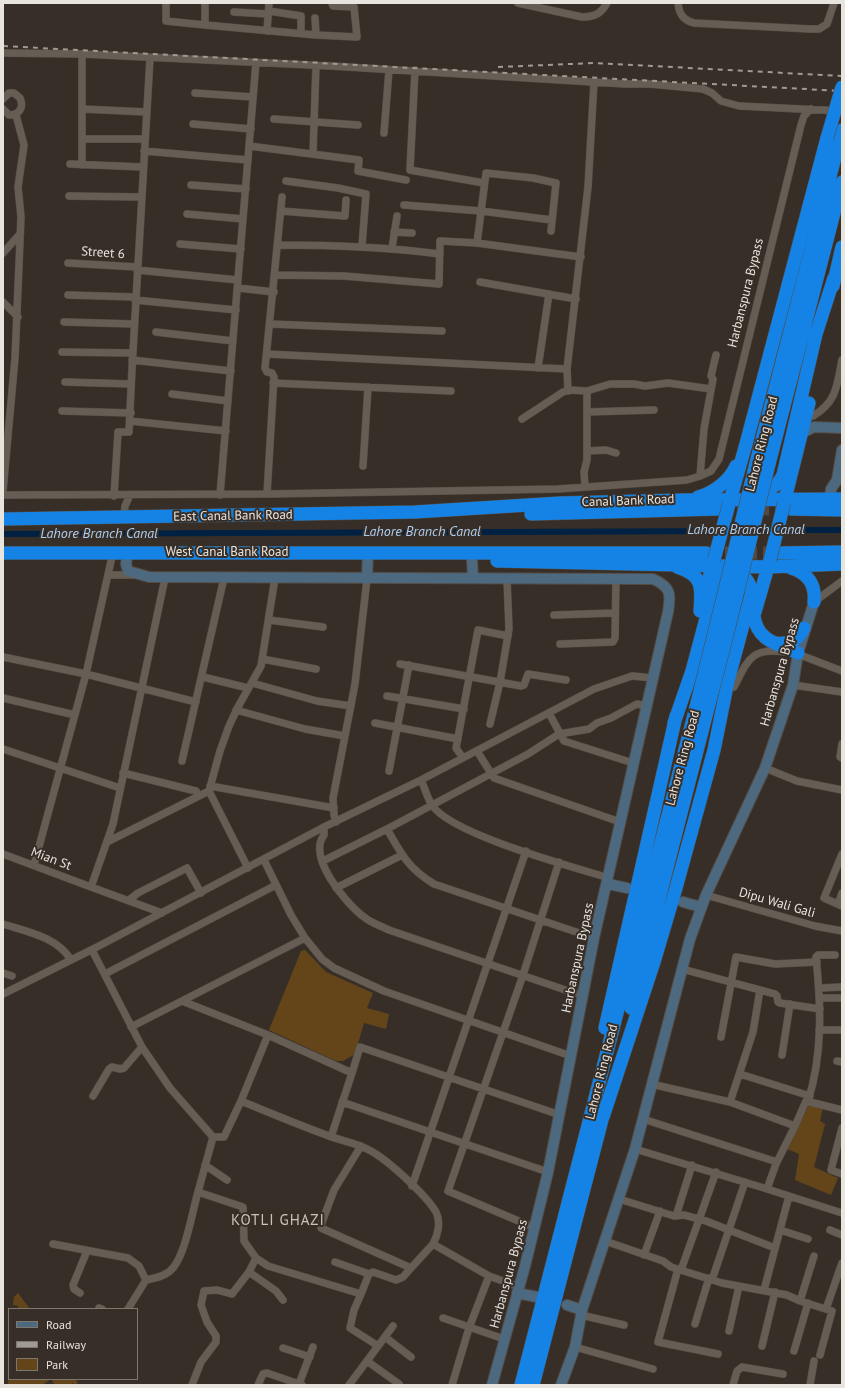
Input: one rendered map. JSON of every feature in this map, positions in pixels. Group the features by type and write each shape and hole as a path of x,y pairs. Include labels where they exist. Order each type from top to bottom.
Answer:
{"highway":[{"path":"597,1115 608,1009 711,560 725,504 746,444 836,136 842,87"},
{"name":"Lahore Ring Road","path":"763,464 836,136"},
{"name":"Lahore Ring Road","path":"533,1385 597,1115 763,464 842,182"},
{"path":"597,1115 654,962 714,750 772,560 787,503 834,278 842,247"},
{"path":"746,444 743,472 749,484 760,490 772,488 777,485 783,475 816,334 834,278"},
{"path":"683,500 703,496 720,486 734,471 746,444"},
{"path":"795,462 796,486 810,498"},
{"name":"Canal Bank Road","path":"415,512 560,503 683,500 725,504 787,503 810,498 836,498"},
{"path":"787,503 842,510"},
{"path":"415,512 484,515 725,504"},
{"name":"East Canal Bank Road","path":"3,519 415,512"},
{"name":"West Canal Bank Road","path":"3,553 368,552 450,554"},
{"path":"450,554 572,552 711,560 772,560 842,552"},
{"path":"450,554 472,560 671,565 711,560"},
{"path":"772,560 804,573 810,579 815,594 814,602"},
{"path":"762,590 772,575 787,567 842,564"},
{"path":"671,565 695,575 699,581 701,595 700,611"},
{"path":"674,723 692,671 716,581 725,574 731,572 742,576 750,584 751,595 728,681 714,750"},
{"path":"754,616 758,632 771,642 798,653"},
{"path":"771,642 788,643 795,640 804,628"},
{"name":"Lahore Ring Road","path":"521,1385 597,1115"}],"street":[{"path":"166,3 166,21 267,31 357,37 354,6 333,6 332,3"},
{"path":"205,3 205,25"},
{"path":"267,31 270,3"},
{"path":"518,3 582,17 591,17 599,14 607,3"},
{"path":"678,3 680,14 684,20 694,23 810,30 819,29 827,24 834,3"},
{"path":"234,12 301,16 301,33"},
{"path":"315,18 316,35"},
{"path":"3,53 82,54 256,62 650,84 702,89 712,93 721,101 730,104 842,111"},
{"path":"82,54 82,165"},
{"path":"114,496 118,432 129,432 135,299 150,58"},
{"path":"220,495 256,62"},
{"path":"313,154 316,65"},
{"path":"384,132 389,70"},
{"path":"415,70 410,170 484,183"},
{"path":"568,391 568,369 588,187 594,82"},
{"path":"3,99 9,93 14,93 20,98 22,107 16,115"},
{"path":"195,93 253,97"},
{"path":"3,109 9,115 16,115"},
{"path":"82,109 146,112"},
{"name":"Harbanspura Bypass","path":"700,476 711,471 719,459 801,125 804,116 810,109"},
{"path":"3,490 18,317 20,234 18,187 24,145 16,115"},
{"path":"274,119 358,125"},
{"path":"193,124 251,129"},
{"path":"82,139 145,139"},
{"path":"249,146 359,160 358,171 406,180"},
{"path":"144,151 248,160"},
{"path":"70,164 143,167"},
{"path":"477,243 486,173 533,178 556,183 551,231"},
{"path":"286,181 338,188 366,194 362,246"},
{"path":"191,185 246,188"},
{"path":"69,196 141,197"},
{"path":"267,494 273,383 272,373 267,372 265,368 276,275 282,197"},
{"path":"281,211 345,216 346,200"},
{"path":"404,205 481,211 552,220"},
{"path":"187,214 243,220"},
{"path":"392,248 397,216"},
{"path":"394,232 412,233"},
{"path":"3,253 20,234"},
{"path":"276,275 344,276 439,284 440,242 477,243 581,257"},
{"path":"180,244 241,249"},
{"path":"278,244 362,246 440,254"},
{"name":"Street 6","path":"68,263 238,280"},
{"path":"480,282 576,299"},
{"path":"238,288 274,292"},
{"path":"538,368 549,294"},
{"path":"68,295 135,299 236,310"},
{"path":"3,302 18,317"},
{"path":"64,322 134,324"},
{"path":"271,324 442,331"},
{"path":"156,332 233,341"},
{"path":"62,352 132,357 231,371"},
{"path":"267,354 568,369"},
{"path":"3,495 220,495 558,489 682,481 700,476 704,429 713,379 710,376 716,355"},
{"path":"806,416 813,416 830,403 835,393 842,360"},
{"path":"65,382 131,384"},
{"path":"522,418 563,392 587,391 610,384 634,384 645,386 668,382 712,389"},
{"path":"273,383 451,391"},
{"path":"363,466 368,387"},
{"path":"585,487 584,472 587,451 587,391"},
{"path":"172,394 228,401"},
{"path":"587,412 654,410"},
{"path":"62,411 130,417 226,431"},
{"path":"802,433 814,427 842,428"},
{"path":"587,451 606,450 616,452"},
{"path":"836,498 831,490 840,480 842,450"},
{"path":"558,489 560,503"},
{"path":"124,518 125,506 130,495"},
{"path":"34,865 62,769 86,674 113,552"},
{"path":"128,552 128,571 136,575"},
{"path":"336,822 333,798 355,684 367,578 368,552"},
{"path":"472,560 474,578"},
{"path":"108,575 136,575 165,578 616,579 615,638 613,642 560,644"},
{"path":"91,887 113,824 140,687 165,578"},
{"path":"182,761 203,677 224,578"},
{"path":"107,842 199,796 210,788 220,751 236,710 261,666 275,578"},
{"path":"490,724 500,682 508,636 509,607 507,579"},
{"name":"Harbanspura Bypass","path":"492,1385 535,1228 548,1172 594,938 668,612 669,592 666,586 653,579 616,579"},
{"path":"814,602 842,581"},
{"name":"Harbanspura Bypass","path":"563,1385 575,1347 582,1312 619,1199 643,1119 682,969 701,907 765,768 793,685 804,628 814,602"},
{"path":"554,615 615,613"},
{"path":"269,620 323,627"},
{"path":"463,758 456,748 464,709 468,676 478,630 508,636"},
{"path":"734,687 748,660 760,651 798,653 805,658 842,671"},
{"path":"3,657 86,674 196,702"},
{"path":"262,659 316,669"},
{"path":"400,664 524,685 526,676 531,674 566,680"},
{"path":"389,771 409,665"},
{"path":"3,994 92,950 324,827 422,780 594,688 623,678 640,676 653,678"},
{"path":"203,677 317,701 351,706"},
{"path":"793,685 842,692"},
{"path":"387,696 464,709"},
{"path":"3,698 75,715"},
{"path":"323,861 432,806 528,754 559,734 589,729 597,723 611,718 637,704 647,706"},
{"path":"236,710 305,729 345,736"},
{"path":"549,713 564,741 633,763"},
{"path":"375,723 458,739"},
{"path":"842,744 840,757 842,758"},
{"path":"3,749 120,788"},
{"path":"477,750 494,778 620,822"},
{"path":"765,768 797,781 842,790"},
{"path":"123,773 196,791 199,796"},
{"path":"422,780 432,806 446,819 472,833 559,862 627,888"},
{"path":"210,788 334,808"},
{"path":"210,788 248,868"},
{"path":"324,827 324,836 320,841 319,847 323,861 336,888 358,912 375,924 583,996"},
{"path":"387,829 402,855 418,874 434,884 594,938"},
{"path":"412,1186 526,851"},
{"name":"Mian St","path":"3,854 162,913"},
{"path":"842,854 824,898 840,905 842,893"},
{"path":"336,888 402,855"},
{"path":"264,860 305,938 322,959 340,972 384,991 504,1031 571,1056"},
{"path":"535,1228 448,1191 523,975 559,862"},
{"path":"129,900 138,893 187,868 201,892"},
{"path":"105,974 276,885"},
{"name":"Dipu Wali Gali","path":"706,895 815,926 842,931"},
{"path":"682,902 701,907"},
{"path":"3,924 54,942 66,951 71,960"},
{"path":"131,1027 305,938"},
{"path":"92,950 142,1047 174,1093 213,1137 221,1138 224,1136 241,1101 268,1035"},
{"path":"767,1189 777,1162 806,1101 809,1099 818,1062 820,988 816,957 818,955 835,955"},
{"path":"721,1037 736,957 775,964 817,962"},
{"path":"682,969 775,994 778,996 778,1002 820,1009"},
{"path":"3,973 12,976"},
{"path":"820,988 842,987"},
{"path":"730,1102 753,1032 760,990"},
{"path":"820,998 842,998"},
{"path":"182,1001 268,1035 352,1073"},
{"path":"782,1055 790,1004"},
{"path":"819,1030 842,1030"},
{"path":"93,1096 109,1069 112,1067 120,1070 124,1068 142,1047"},
{"path":"330,1137 360,1047 560,1115"},
{"path":"740,1074 842,1110"},
{"path":"651,1084 730,1102 795,1126"},
{"path":"241,1101 330,1137 361,1146 386,1161 427,1200 436,1212 438,1230 433,1244 398,1280 392,1280 373,1272 369,1274 335,1262"},
{"path":"342,1102 465,1142 548,1172"},
{"path":"643,1119 777,1162"},
{"path":"842,1128 831,1170 842,1174"},
{"path":"129,1308 146,1280 162,1276 170,1271 184,1250 213,1137"},
{"path":"361,1146 334,1190 320,1225 321,1228 411,1268"},
{"path":"634,1149 716,1172 842,1213"},
{"path":"205,1165 227,1180"},
{"path":"676,1216 692,1165"},
{"path":"716,1172 700,1220 679,1269 658,1342 718,1354"},
{"path":"695,1324 745,1182"},
{"path":"198,1192 243,1207 243,1240 256,1258 268,1266 361,1294"},
{"path":"764,1290 789,1196"},
{"path":"619,1199 676,1216 684,1215 700,1220 775,1248"},
{"path":"644,1255 660,1211"},
{"path":"780,1230 808,1239"},
{"path":"830,1230 842,1235"},
{"path":"605,1241 679,1269 711,1279 787,1295 832,1311 820,1355"},
{"path":"53,1244 128,1258 139,1266 146,1280"},
{"path":"433,1244 489,1276 518,1290 537,1297"},
{"path":"80,1294 74,1289 73,1285 87,1251"},
{"path":"794,1351 814,1256"},
{"path":"192,1385 201,1362 216,1342 216,1336 207,1322 202,1305 204,1291 218,1290 231,1294 249,1272 256,1258"},
{"path":"826,1309 842,1263"},
{"path":"249,1272 276,1291 283,1300"},
{"path":"369,1274 354,1310 350,1328 378,1346"},
{"path":"452,1385 469,1328 489,1276"},
{"path":"730,1332 739,1286"},
{"path":"762,1346 775,1292"},
{"path":"567,1306 624,1325"},
{"path":"443,1318 504,1339"},
{"path":"349,1385 393,1326"},
{"path":"385,1337 411,1357"},
{"path":"258,1385 263,1374 267,1373 301,1384 313,1347"},
{"path":"575,1347 653,1369"},
{"path":"283,1348 310,1357"},
{"path":"367,1361 399,1384"},
{"path":"810,1385 814,1361"},
{"path":"732,1385 737,1371 742,1368 783,1374"}],"green space":[{"path":"305,950 326,972 373,993 367,1008 389,1014 386,1029 364,1023 355,1054 343,1061 336,1061 269,1030 301,951"},
{"path":"809,1105 823,1108 820,1121 825,1124 814,1167 838,1178 831,1195 795,1180 799,1154 787,1149"},
{"path":"18,1293 29,1308 18,1308 18,1306 13,1305 14,1297"},
{"path":"8,1380 50,1380 42,1385 8,1385"},
{"path":"76,1380 78,1383 75,1385 73,1383 69,1385 55,1385 52,1381"}],"waterway":[{"name":"Lahore Branch Canal","path":"753,530 842,530"},
{"name":"Lahore Branch Canal","path":"3,534 739,531"}],"tunnel":[{"path":"718,509 791,509"},
{"path":"706,553 779,553"}],"railway":[{"path":"3,46 842,91"},
{"path":"498,67 595,63 842,76"}],"district":[{"name":"KOTLI GHAZI","path":"278,1221"}]}
